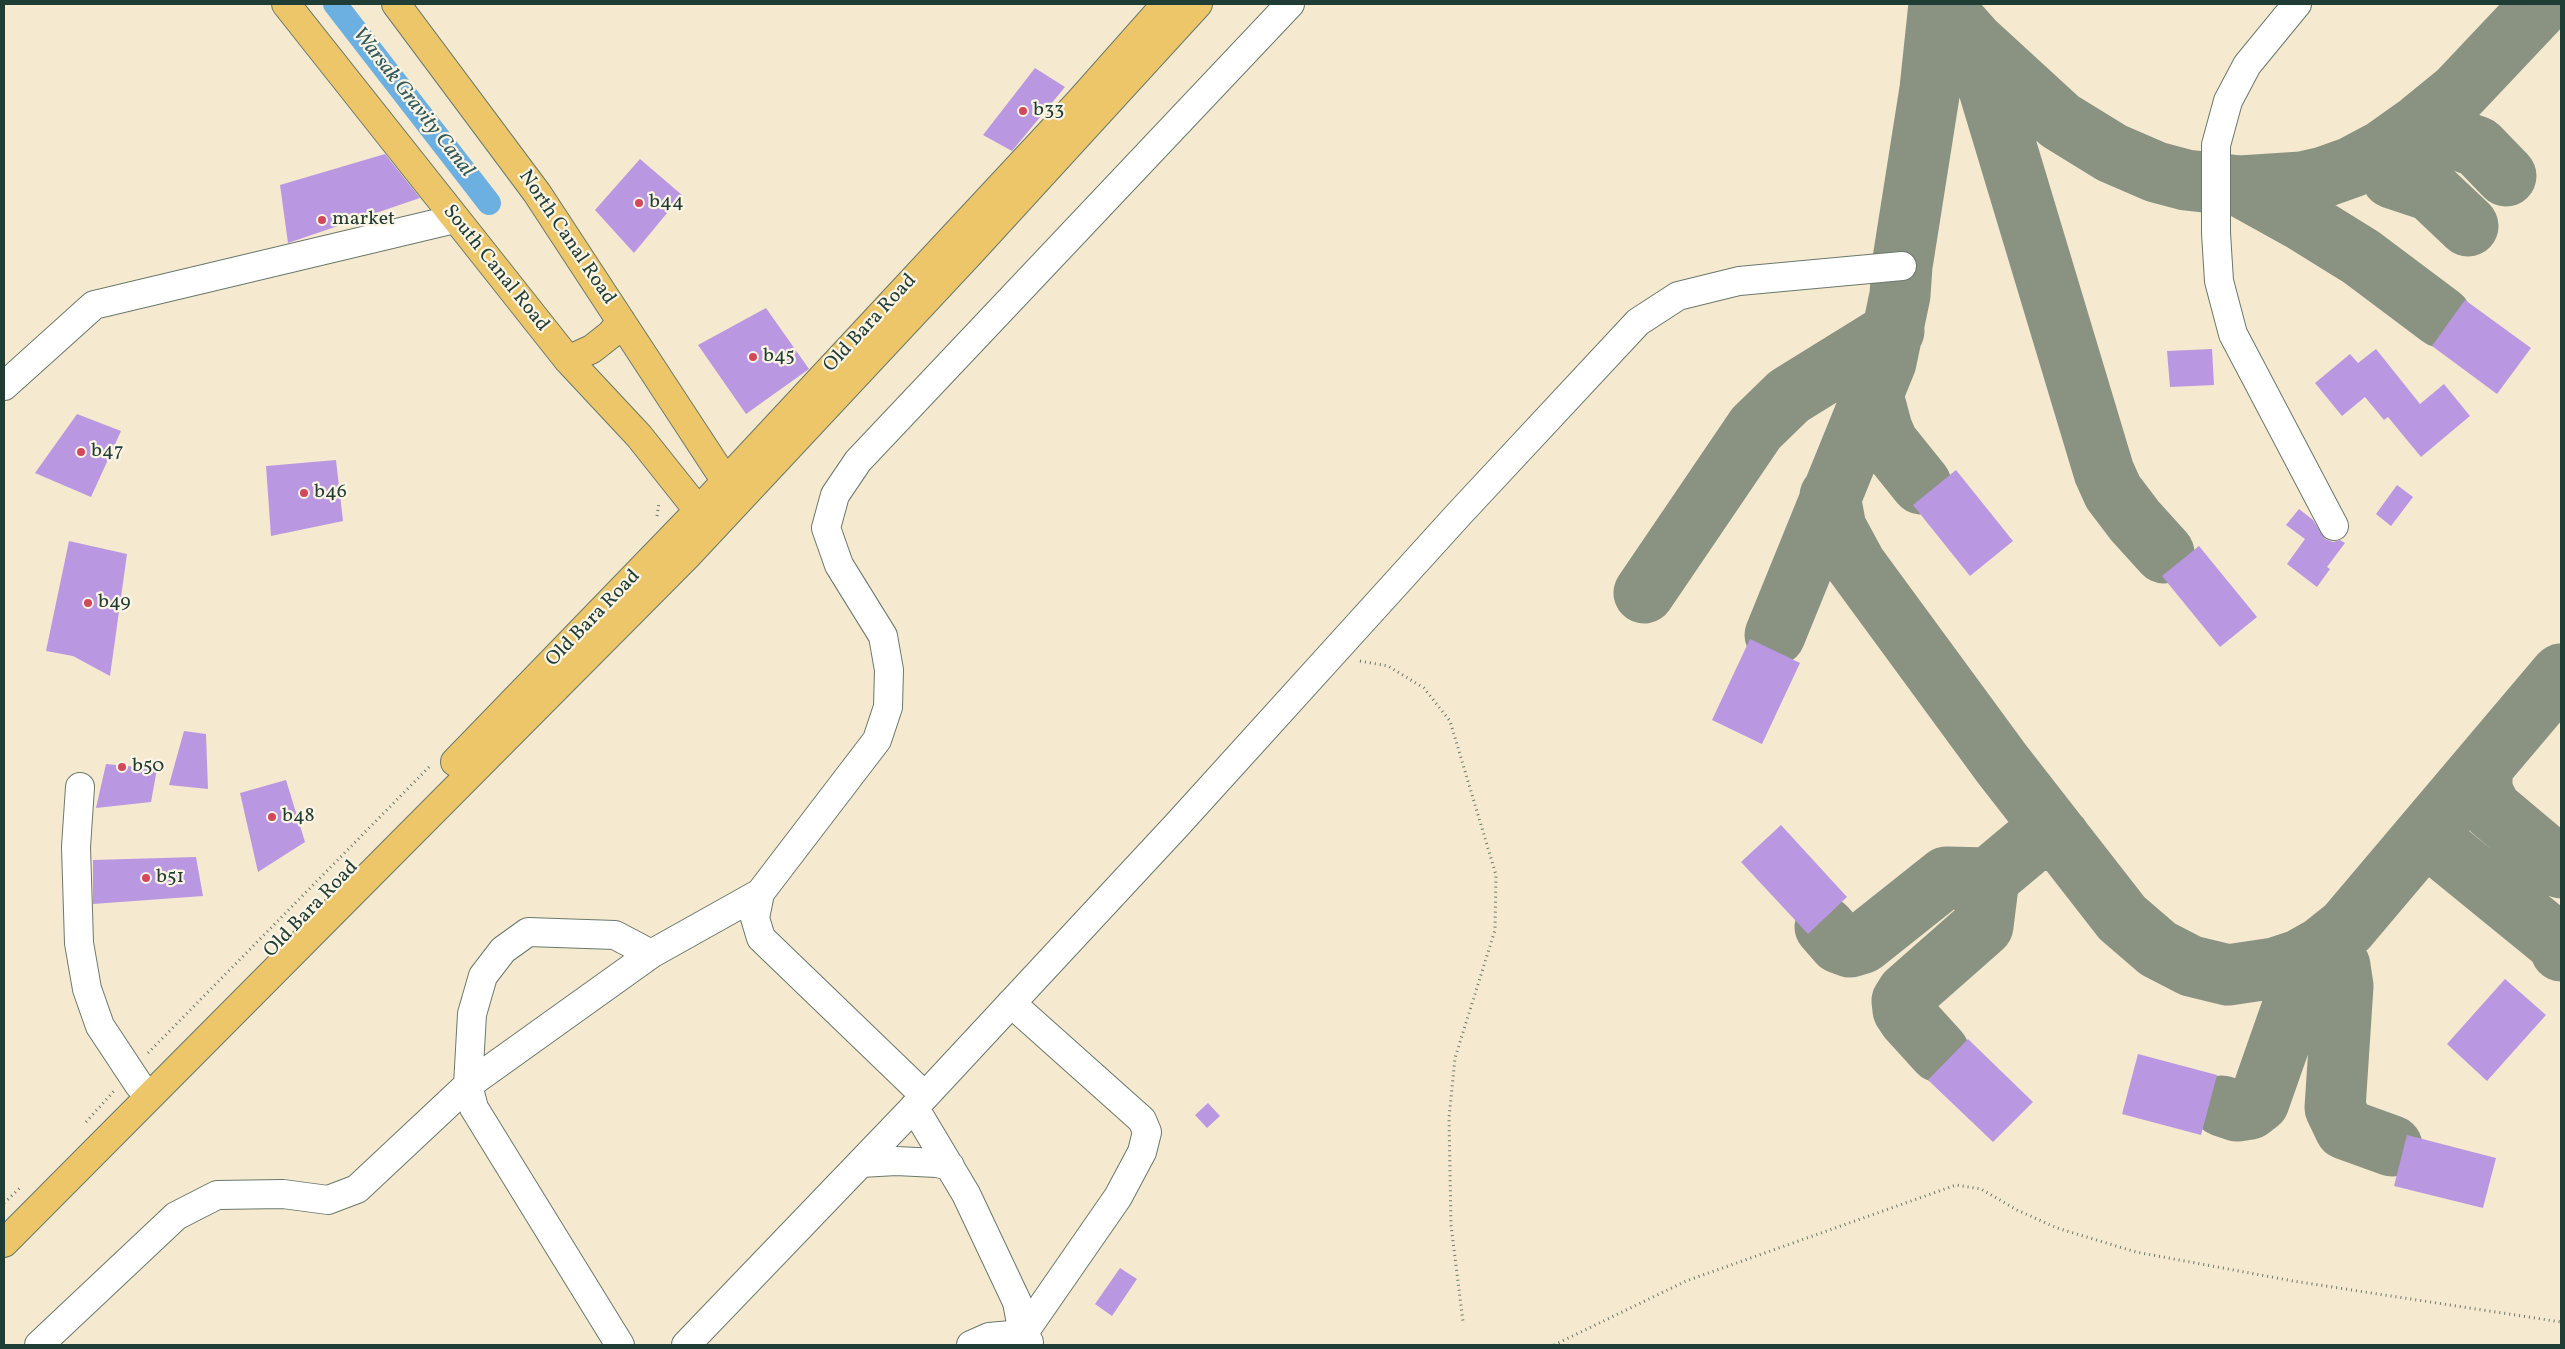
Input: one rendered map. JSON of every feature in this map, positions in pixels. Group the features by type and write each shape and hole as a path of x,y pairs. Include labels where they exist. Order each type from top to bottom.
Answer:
{"main road":[{"name":"South Canal Road","path":"286,4 568,360 665,467 706,519"},
{"name":"North Canal Road","path":"396,4 537,193 730,493"},
{"name":"Old Bara Road","path":"6,1229 130,1085 194,1032 706,519 1086,109 1166,4"},
{"path":"1086,109 1198,4"},
{"path":"568,360 592,349 611,334 621,321"},
{"path":"6,1229 706,519"}],"street":[{"path":"39,1345 176,1216 217,1195 284,1194 328,1200 357,1189 468,1085 651,954 760,893 877,740 888,708 889,670 883,636 839,565 826,528 835,495 858,461 1290,4"},
{"path":"2297,4 2247,65 2226,110 2216,145 2216,223 2219,281 2233,334 2334,526"},
{"path":"4,386 94,306 455,219"},
{"path":"686,1345 920,1102 1332,656 1459,514 1638,322 1678,296 1739,282 1902,266"},
{"path":"80,787 76,847 79,944 88,989 100,1026 130,1085"},
{"path":"760,893 755,918 761,938 920,1102 1017,1302 1027,1340"},
{"path":"620,1345 474,1108 468,1085 472,1014 482,976 503,950 528,932 616,935 651,954"},
{"path":"1012,1002 1142,1120 1147,1132 1142,1152 1118,1197 1027,1340"},
{"path":"861,1163 896,1161 938,1163 950,1166"},
{"path":"971,1345 989,1337 1027,1340"}],"path":[{"path":"657,519 665,467"},
{"path":"1332,656 1388,666 1424,688 1430,694 1450,721 1496,875 1495,930 1455,1058 1449,1118 1451,1225 1463,1322"},
{"path":"147,1055 437,759"},
{"path":"81,1128 130,1085"},
{"path":"4,1203 25,1183"},
{"path":"1554,1345 1686,1281 1956,1184 1981,1188 2017,1210 2057,1228 2136,1252 2293,1281 2561,1322"}],"building":[{"name":"b33","path":"1035,68 1065,87 1012,151 983,135"},
{"name":"market","path":"385,154 420,198 288,243 280,185"},
{"name":"b44","path":"640,159 682,195 634,253 595,210"},
{"path":"2465,300 2531,348 2497,394 2432,346"},
{"name":"b45","path":"766,308 809,369 746,414 698,345"},
{"path":"2212,349 2214,385 2170,387 2167,351"},
{"path":"2376,349 2420,404 2444,384 2470,416 2421,457 2388,417 2384,420 2365,397 2342,416 2315,383 2350,354 2358,363"},
{"name":"b47","path":"77,414 121,431 91,497 35,473"},
{"name":"b46","path":"336,460 343,521 271,536 266,466"},
{"path":"1956,470 2013,541 1970,576 1913,505"},
{"path":"2397,485 2413,497 2391,526 2376,514"},
{"path":"2299,509 2313,520 2325,539 2333,542 2340,540 2345,543 2327,567 2330,569 2317,587 2287,564 2305,539 2286,525"},
{"name":"b49","path":"69,541 127,554 110,676 73,656 46,651"},
{"path":"2199,546 2257,617 2220,647 2162,576"},
{"path":"1750,639 1800,663 1762,744 1712,720"},
{"path":"184,731 206,734 208,789 169,785"},
{"path":"106,764 157,769 151,802 96,808"},
{"name":"b48","path":"286,780 305,842 258,872 240,793"},
{"path":"1781,825 1847,897 1808,934 1741,862"},
{"name":"b51","path":"196,857 203,896 93,904 93,860"},
{"path":"2505,979 2546,1015 2487,1081 2447,1044"},
{"path":"1968,1039 2033,1102 1993,1142 1928,1080"},
{"path":"2138,1054 2217,1075 2201,1135 2122,1114"},
{"path":"1208,1103 1220,1116 1207,1128 1195,1115"},
{"path":"2407,1135 2496,1158 2483,1208 2394,1186"},
{"path":"1120,1268 1137,1279 1112,1316 1095,1304"}],"waterway":[{"name":"Warsak Gravity Canal","path":"335,4 489,203"}],"taxiway":[{"path":"1775,635 1886,362 1900,295 1902,266 1930,89 1939,4"},
{"path":"1940,4 1975,43 2060,121 2112,153 2156,172 2186,180 2240,186 2302,182 2324,177 2352,167 2382,151 2420,124 2458,93 2542,4"},
{"path":"1975,43 2104,472 2113,492 2135,521 2164,553"},
{"path":"2431,191 2421,176 2413,158 2411,131 2437,132 2478,147 2506,176"},
{"path":"2392,178 2431,191 2468,226"},
{"path":"2240,186 2303,221 2361,257 2441,317"},
{"path":"1644,593 1756,428 1789,396 1894,331"},
{"path":"1873,395 1882,429 1888,443 1921,484"},
{"path":"1830,496 1836,528 1856,565 2002,764 2122,918 2158,949 2191,966 2228,975 2275,968 2299,960 2322,947 2347,927 2561,674"},
{"path":"2482,769 2482,791 2491,809 2561,868"},
{"path":"2434,824 2444,850 2558,943 2561,951"},
{"path":"1939,1052 1909,1019 1903,1010 1902,1001 1907,993 1983,926 1989,878 2032,842 2060,838"},
{"path":"1825,927 1839,943 1850,947 1863,943 1946,877 1989,878"},
{"path":"2322,947 2340,966 2343,986 2335,1108 2345,1129 2392,1146"},
{"path":"2222,1106 2237,1111 2250,1109 2259,1102 2311,954"}],"place":[{"name":"b33","path":"1023,111"},
{"name":"b44","path":"639,203"},
{"name":"market","path":"322,220"},
{"name":"b45","path":"753,357"},
{"name":"b47","path":"81,452"},
{"name":"b46","path":"304,493"},
{"name":"b49","path":"88,603"},
{"name":"b50","path":"122,767"},
{"name":"b48","path":"272,817"},
{"name":"b51","path":"146,878"}]}
